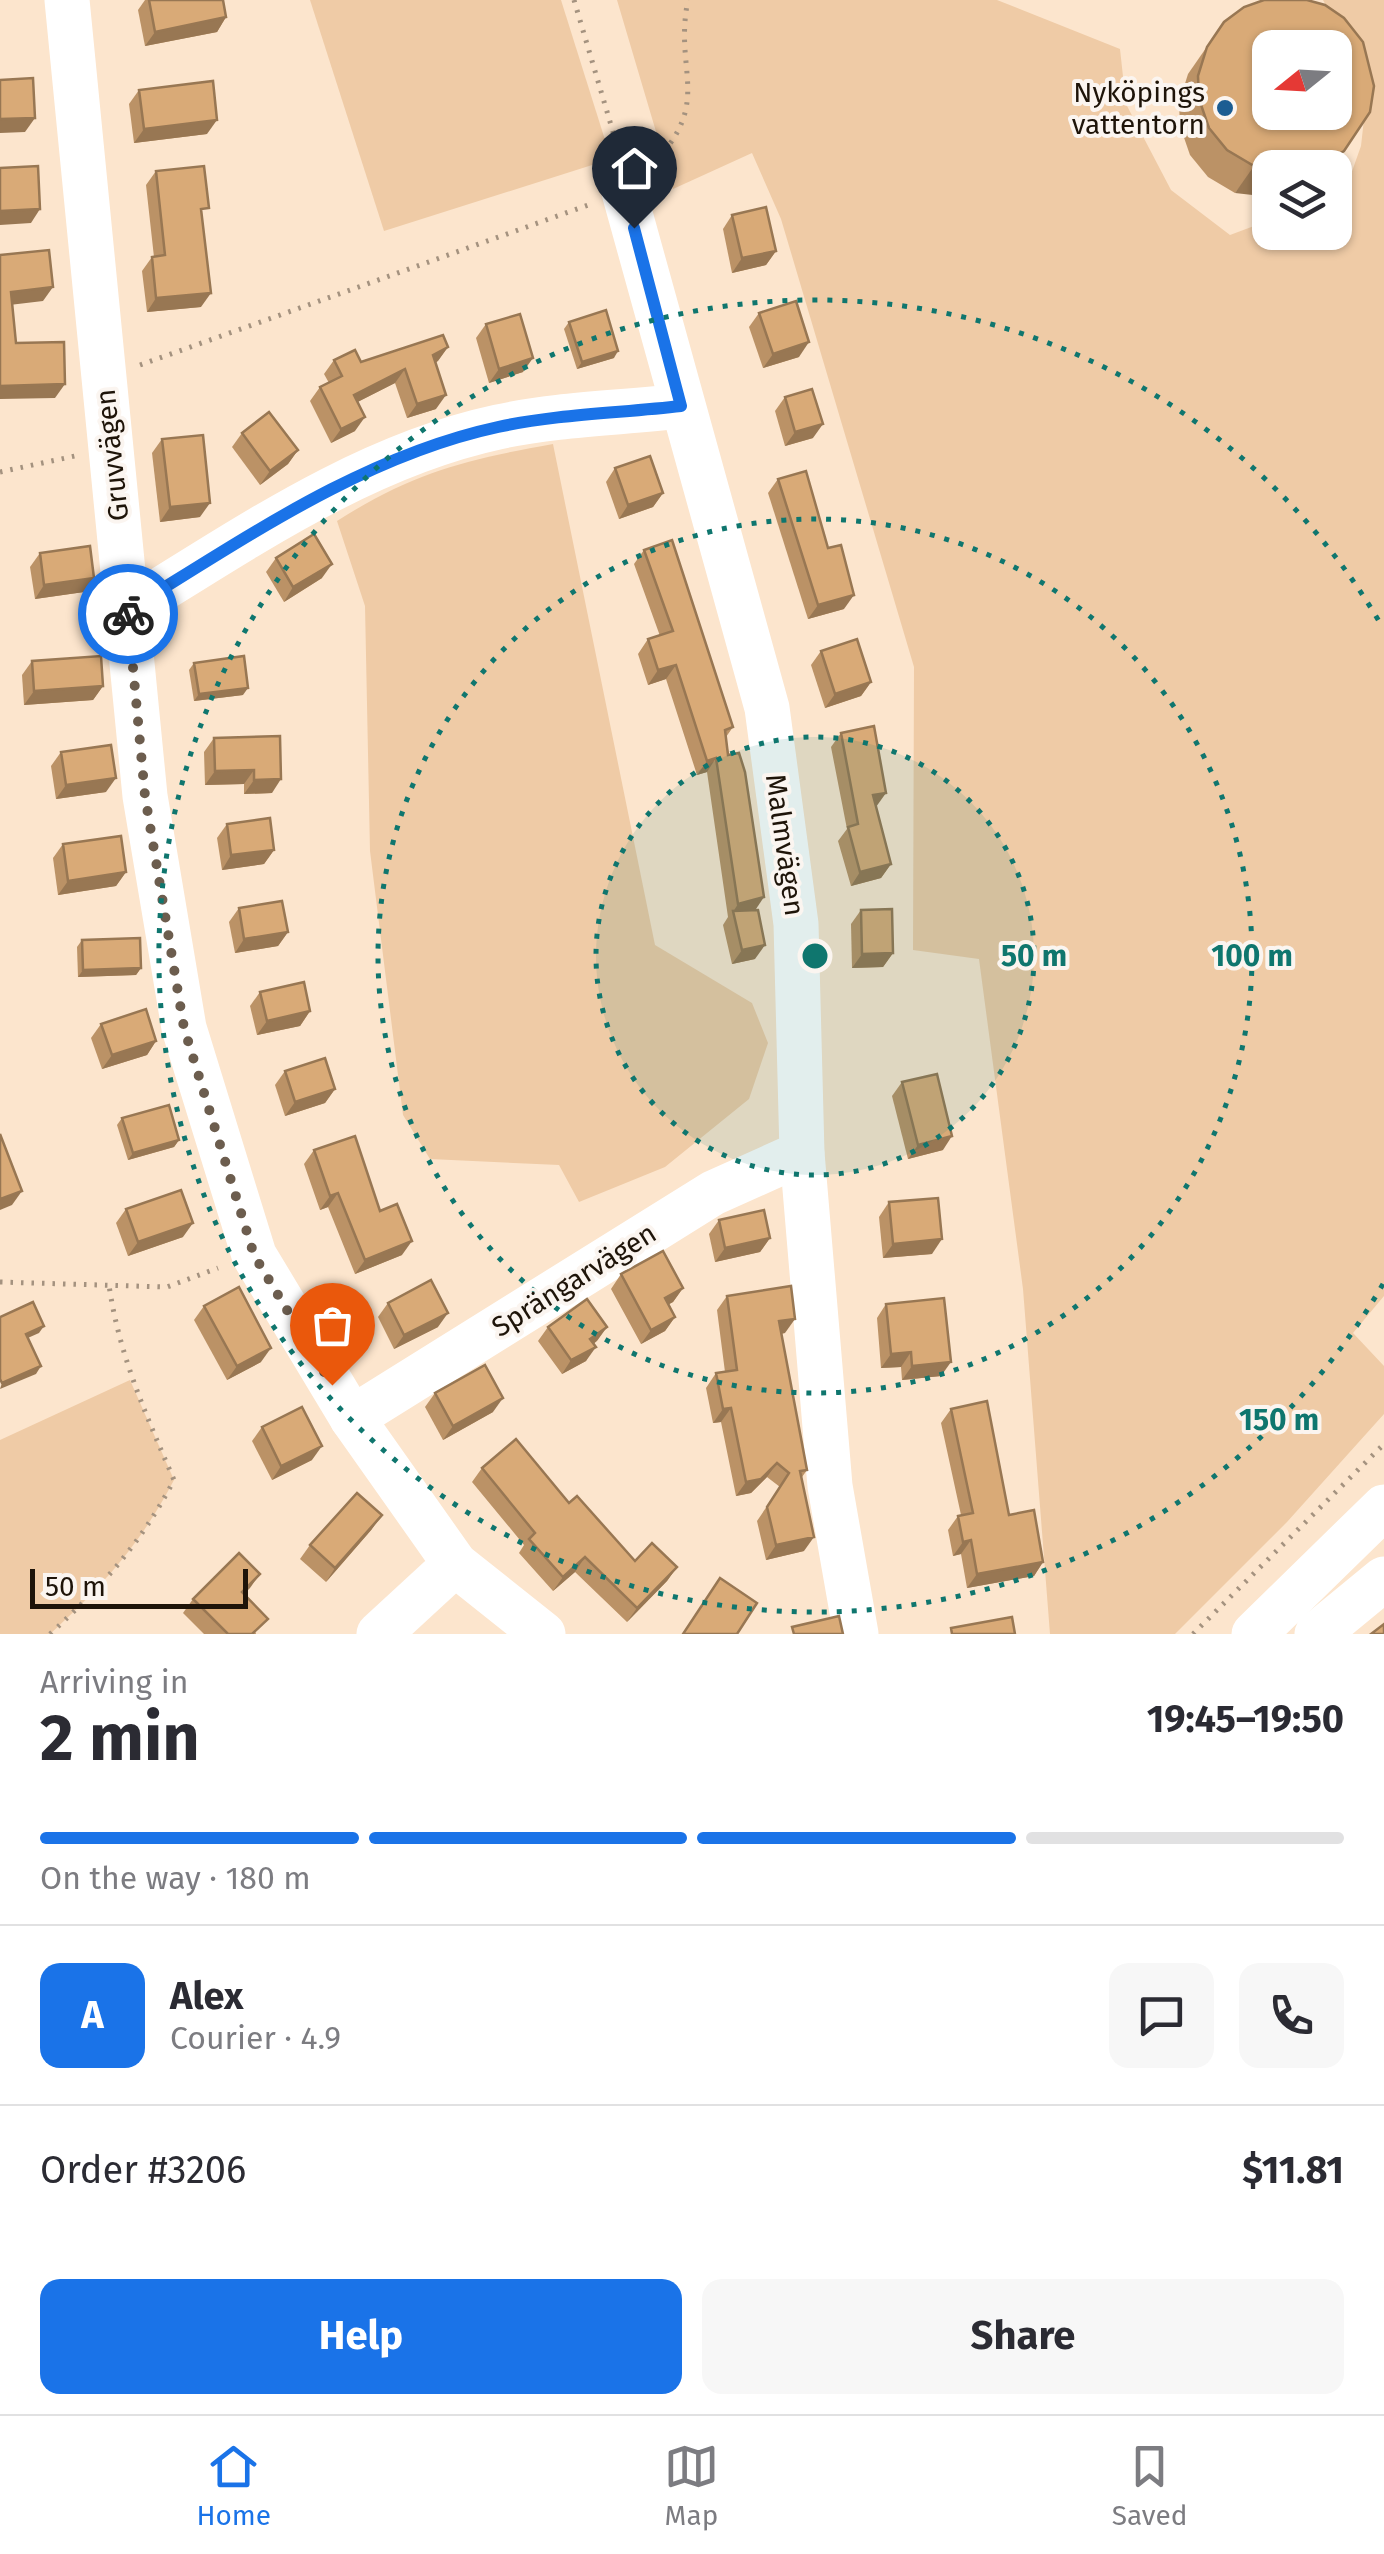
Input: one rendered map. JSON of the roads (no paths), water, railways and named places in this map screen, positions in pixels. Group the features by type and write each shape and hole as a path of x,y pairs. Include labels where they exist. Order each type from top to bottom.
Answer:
{"street":[{"name":"Gruvvägen","path":"67,0 145,796 184,1028 254,1255 352,1418 455,1564 543,1634"},
{"name":"Malmvägen","path":"624,192 766,708 796,924 802,1153 830,1486 856,1634"},
{"path":"128,610 263,528 387,462 498,427 681,406"},
{"name":"Sprängarvägen","path":"352,1418 713,1193 802,1153"},
{"path":"1254,1634 1384,1507"},
{"path":"379,1634 455,1564"},
{"path":"1316,1634 1384,1579"}],"place":[{"name":"Nyköpings vattentorn","path":"1225,108"}]}
